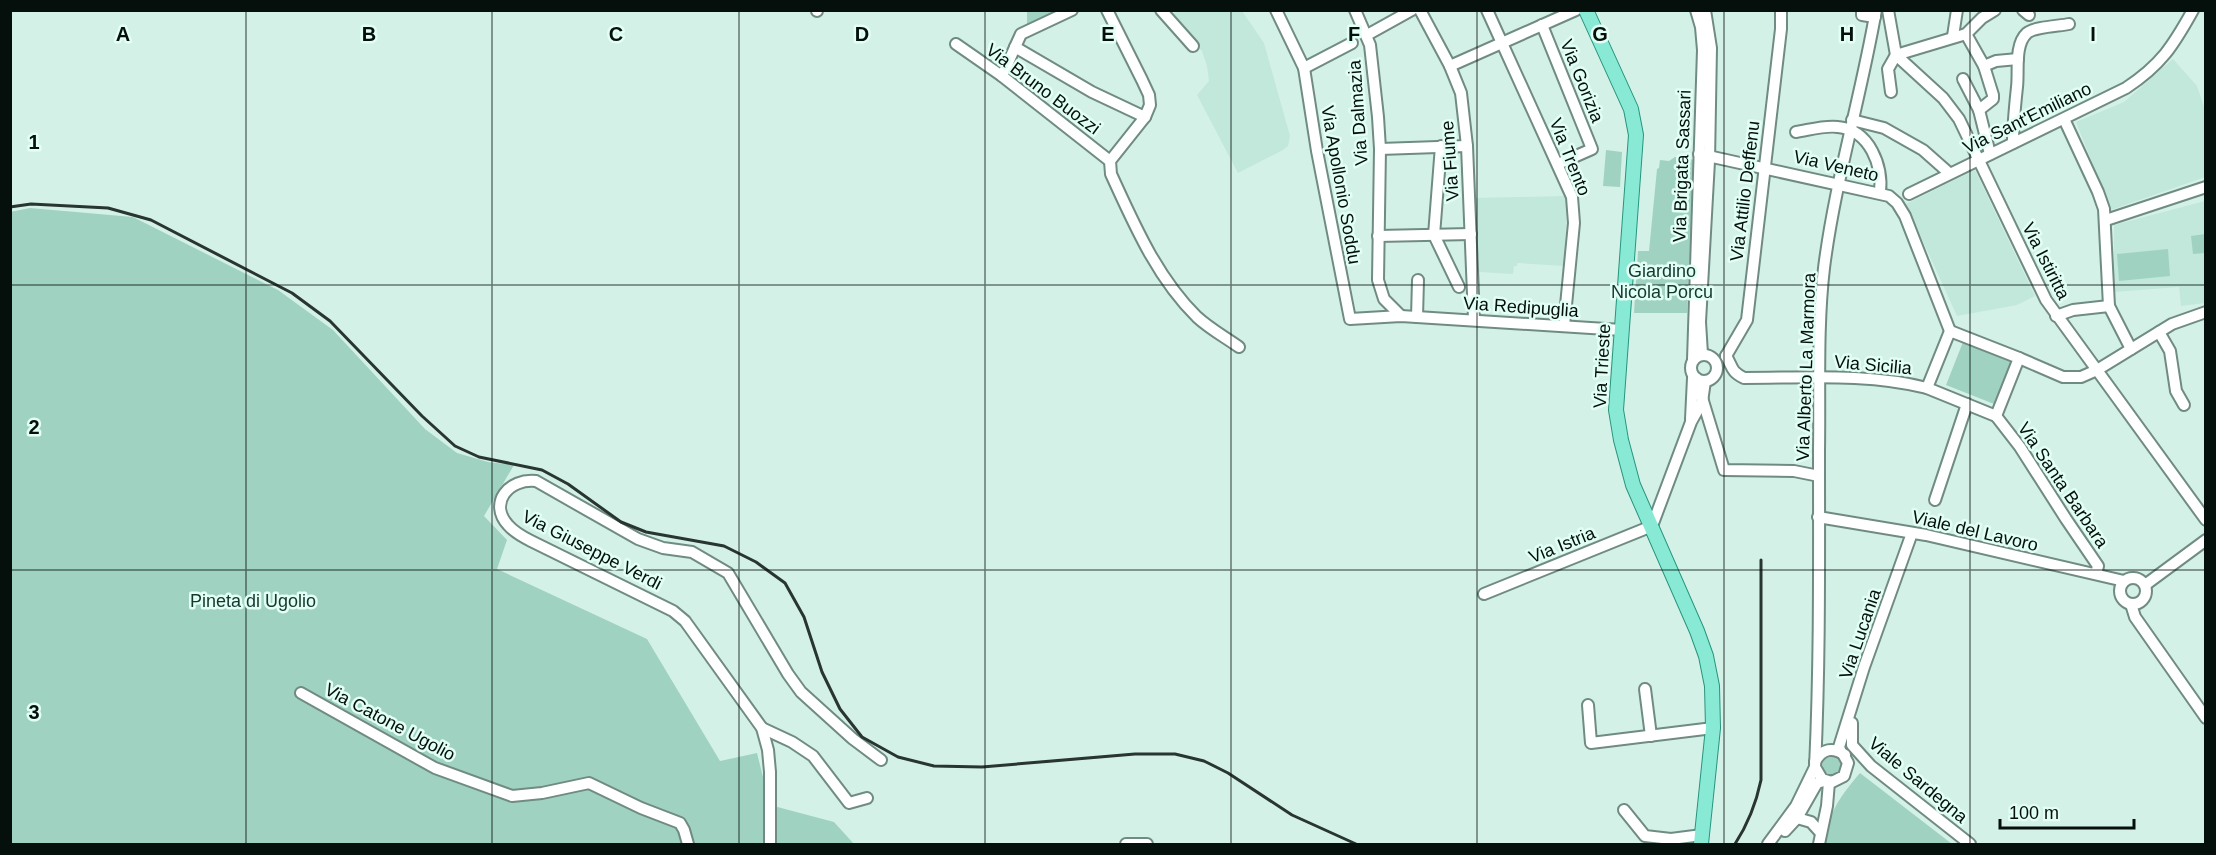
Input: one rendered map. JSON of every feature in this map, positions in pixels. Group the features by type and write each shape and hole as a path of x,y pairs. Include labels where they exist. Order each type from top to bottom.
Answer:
{"main road":[{"name":"Via Trieste","path":"1586,10 1635,122 1636,135 1616,410 1633,485 1698,631 1706,656 1712,686 1713,728 1702,834 1713,844"}],"street":[{"path":"1002,76 1021,34 1072,10"},
{"path":"1107,10 1149,95 1150,105 1145,117 1110,161 1111,174 1148,250 1176,292 1214,331 1239,346"},
{"name":"Via Apollonio Soddu","path":"1276,10 1304,68 1317,151 1350,319 1401,316"},
{"name":"Via Dalmazia","path":"1356,10 1367,35 1376,92 1380,149 1378,280 1384,299 1401,316"},
{"path":"1367,35 1412,10"},
{"name":"Via Fiume","path":"1420,10 1450,66 1461,93 1467,146 1474,319"},
{"name":"Via Trento","path":"1487,10 1572,197 1574,211 1564,326"},
{"path":"1450,66 1576,10"},
{"name":"Via Brigata Sassari","path":"1696,10 1701,27 1703,50 1704,154 1700,321 1702,357"},
{"name":"Via Attilio Deffenu","path":"1725,356 1747,320 1781,29 1781,10"},
{"path":"1862,10 1862,15 1876,14"},
{"path":"1888,10 1896,55"},
{"path":"1953,36 1957,10"},
{"path":"1974,26 1975,10"},
{"path":"1891,92 1887,69 1896,55 1953,36 1966,34 1995,10"},
{"name":"Via Sant'Emiliano","path":"1796,132 1851,125 1884,128 1923,150 1949,173 2126,88 2146,75 2175,43 2193,10"},
{"path":"1162,11 1193,46"},
{"name":"Via Brigata Sassari","path":"1704,154 1711,48 1707,13"},
{"name":"Via Alberto La Marmora","path":"1815,765 1820,633 1818,517 1821,312 1824,269 1838,183 1876,14"},
{"path":"2013,143 2018,59 2023,39 2031,30 2069,24"},
{"name":"Via Gorizia","path":"1542,25 1592,149 1558,164"},
{"path":"1966,34 1984,66 1993,95 1993,99 1979,110"},
{"path":"1304,68 1352,43"},
{"name":"Via Bruno Buozzi","path":"956,44 1002,76 1110,161"},
{"path":"1015,47 1092,92 1145,117"},
{"name":"Via Istiritta","path":"1896,55 1952,107 2037,284 2056,316 2205,520"},
{"path":"1984,66 1996,61 2018,59"},
{"path":"1963,79 1979,110 1990,154"},
{"path":"2064,118 2098,192 2106,220 2109,306 2132,349"},
{"path":"1851,125 1864,138 1876,158 1882,180 1880,193"},
{"path":"1441,146 1434,235 1459,287"},
{"path":"1380,149 1467,146"},
{"name":"Via Veneto","path":"1704,154 1889,196 1898,203 1905,216 1950,331"},
{"path":"1908,194 1949,173"},
{"path":"2106,220 2205,187"},
{"path":"1378,236 1471,234"},
{"path":"1417,317 1418,280"},
{"path":"2056,316 2073,310 2109,306"},
{"path":"1927,388 1950,331 2063,377 2081,377 2097,370 2172,324 2205,312"},
{"name":"Via Redipuglia","path":"1401,316 1622,330"},
{"path":"2159,332 2170,351 2176,391 2184,405"},
{"path":"1744,378 1736,374 1725,356 1702,357 1691,367 1698,378 1702,402 1724,470 1794,471 1819,476"},
{"path":"1698,378 1715,375 1717,364 1702,357"},
{"path":"1996,416 2019,358"},
{"name":"Via Sicilia","path":"1715,375 1744,378 1860,378 1901,382 1927,388 1996,416"},
{"path":"1691,422 1698,378"},
{"path":"1652,526 1691,422 1702,402"},
{"path":"1935,500 1967,404"},
{"name":"Via Santa Barbara","path":"1996,416 2020,447 2094,558 2098,566 2096,574"},
{"name":"Via Giuseppe Verdi","path":"770,844 770,772 768,750 762,728 685,621 673,611 518,534 506,524 501,512 502,498 513,484 524,480 536,482 638,539 663,548 692,552 728,573 801,692 853,739 881,760"},
{"name":"Viale del Lavoro","path":"1818,517 1912,533 2124,581"},
{"name":"Via Istria","path":"1484,594 1652,526"},
{"name":"Via Lucania","path":"1841,751 1864,667 1912,533"},
{"path":"2145,585 2205,540"},
{"path":"2135,578 2145,585 2145,597 2139,603 2131,604 2123,600 2120,592 2124,581 2135,578"},
{"path":"2131,604 2135,617 2204,714"},
{"path":"1645,689 1651,736"},
{"name":"Via Catone Ugolio","path":"301,693 435,768 512,796 542,793 589,783 641,808 680,823 688,844"},
{"name":"Viale Sardegna","path":"1855,701 1852,745 1871,766 1970,844"},
{"path":"1588,705 1591,743 1713,728"},
{"path":"762,728 792,742 813,756 849,803 867,798"},
{"path":"1793,818 1819,755 1826,750 1841,751 1871,766"},
{"path":"1768,844 1782,835 1817,783 1839,781 1846,773 1848,763 1841,751"},
{"path":"1815,765 1817,774 1826,781 1827,806 1819,844"},
{"path":"1624,810 1645,836 1671,839 1702,834"},
{"path":"1793,818 1811,822 1820,832"},
{"path":"1126,844 1147,844"}],"shaded area":[{"path":"1177,11 1242,11 1264,43 1290,136 1288,146 1283,150 1238,173 1197,95 1209,81 1207,66 1202,51 1173,20 1174,13"},
{"path":"2173,59 2197,86 2205,110 2205,177 2111,210 2076,122 2124,102"},
{"path":"1975,170 2035,296 2017,305 1957,316 1906,204"},
{"path":"1565,196 1567,203 1564,266 1517,263 1513,274 1479,272 1475,198"},
{"path":"2205,201 2205,303 2181,306 2179,287 2114,292 2114,225"}],"green space":[{"path":"1027,10 1063,11 1027,25"},
{"path":"1606,150 1622,152 1620,187 1603,186"},
{"name":"Giardino Nicola Porcu","path":"1675,157 1695,160 1687,313 1634,313 1638,251 1649,251 1657,169 1660,160 1669,161"},
{"name":"Pineta di Ugolio","path":"30,208 133,217 278,290 333,330 425,429 457,453 488,462 514,465 484,516 507,540 497,569 647,639 720,761 757,753 770,805 834,822 854,844 11,844 10,212"},
{"path":"2205,234 2205,253 2193,254 2191,236"},
{"path":"2168,249 2170,276 2119,281 2117,254"},
{"path":"1963,342 2012,362 1994,404 1946,385"},
{"path":"1828,756 1836,756 1842,762 1842,770 1836,776 1828,776 1822,770 1822,762"},
{"path":"1860,773 1952,844 1825,844 1832,814"}],"railway":[{"path":"10,207 31,204 108,208 151,220 292,293 330,321 422,416 455,446 479,457 542,470 568,484 621,522 646,532 724,546 756,562 785,583 804,617 822,672 840,709 862,737 898,757 934,766 982,767 1135,754 1175,754 1204,761 1228,773 1292,815 1356,844"},
{"path":"1735,844 1751,813 1761,780 1761,560"}]}
